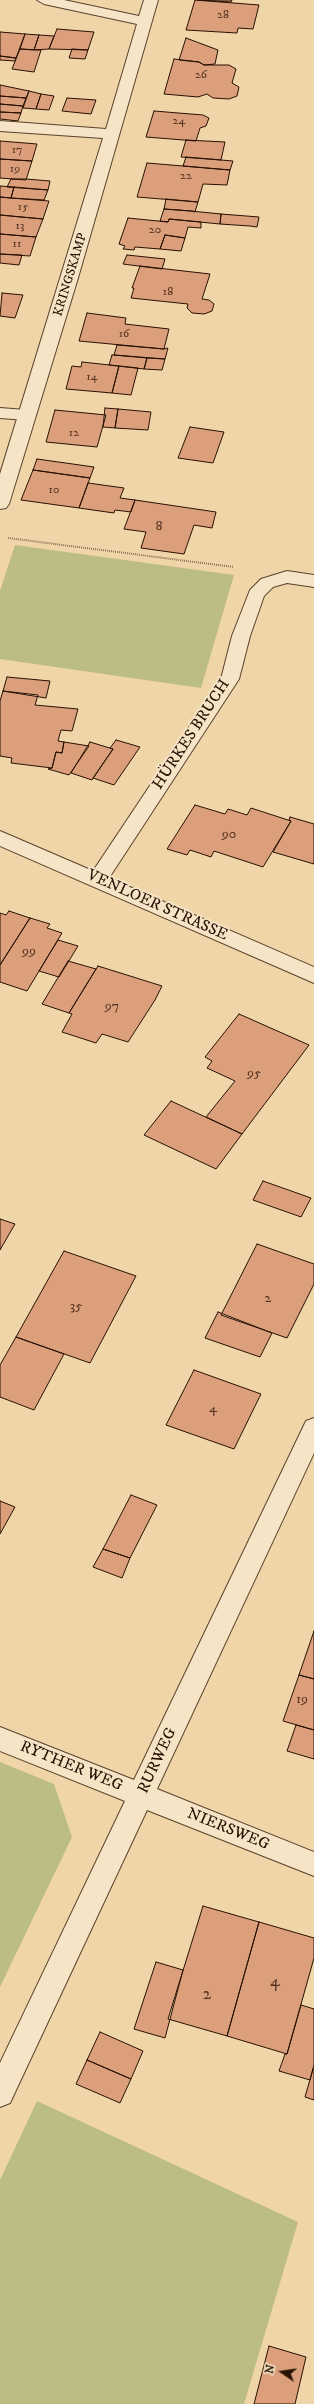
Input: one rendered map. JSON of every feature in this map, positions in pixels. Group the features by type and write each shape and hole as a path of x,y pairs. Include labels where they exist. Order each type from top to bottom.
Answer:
{"street":[{"path":"44,0 144,21"},
{"name":"KRINGSKAMP","path":"0,504 26,415 70,278 151,0"},
{"path":"0,126 112,134"},
{"path":"0,414 26,415"},
{"name":"HÜRKES BRUCH","path":"98,879 230,679 241,636 256,594 267,583 287,577 314,581"},
{"name":"VENLOER STRASSE","path":"0,838 98,879 314,975"},
{"name":"RURWEG","path":"0,2093 314,1428"},
{"name":"RYTHER WEG","path":"0,1738 142,1795"},
{"name":"NIERSWEG","path":"142,1795 314,1864"}],"path":[{"path":"0,537 236,567 287,577"}],"green space":[{"path":"15,545 234,575 201,688 0,659 0,591"},
{"path":"0,1762 54,1784 72,1837 0,1987"},
{"path":"37,2101 298,2222 244,2404 0,2404 0,2180"}],"building":[{"path":"195,0 259,5 253,29 238,28 237,33 186,30"},
{"path":"198,0 232,0 231,2"},
{"path":"57,29 94,32 88,50 49,49"},
{"path":"0,32 25,34 16,58 0,56"},
{"path":"25,34 39,35 34,50 20,49"},
{"path":"39,35 54,36 49,49 34,50"},
{"path":"186,38 218,50 215,64 204,65 199,62 179,60"},
{"path":"20,49 41,50 34,72 12,69"},
{"path":"72,49 88,50 85,59 69,58"},
{"path":"0,56 16,58 15,61 0,60"},
{"path":"174,59 199,62 204,65 229,65 236,69 232,83 239,87 237,96 229,99 213,98 207,94 198,97 164,94"},
{"path":"0,85 29,91 26,98 0,96"},
{"path":"29,91 41,94 36,109 23,108"},
{"path":"41,94 54,96 49,110 36,109"},
{"path":"0,96 26,98 23,106 0,104"},
{"path":"67,98 96,100 91,114 62,111"},
{"path":"0,104 23,106 21,113 0,112"},
{"path":"154,111 203,115 209,118 206,126 200,128 196,141 146,137"},
{"path":"0,112 21,113 18,121 0,119"},
{"path":"186,140 225,142 221,160 181,157"},
{"path":"0,141 37,144 32,161 0,159"},
{"path":"186,157 233,161 230,170 183,166"},
{"path":"0,159 32,161 26,180 0,178"},
{"path":"147,163 230,170 227,185 203,184 198,202 137,197"},
{"path":"11,179 50,181 48,190 7,187"},
{"path":"0,186 14,187 11,198 0,197"},
{"path":"14,187 48,190 44,200 11,198"},
{"path":"0,197 49,201 43,219 0,215"},
{"path":"166,199 198,202 195,212 164,209"},
{"path":"164,209 221,214 220,224 169,219 168,222 160,221"},
{"path":"221,214 259,217 257,227 220,224"},
{"path":"0,215 43,219 36,237 0,234"},
{"path":"128,218 168,222 169,219 201,222 201,228 188,227 185,238 165,235 160,249 135,247 134,250 123,249 125,246 119,244"},
{"path":"0,234 36,237 30,256 0,254"},
{"path":"165,235 185,238 181,251 160,249"},
{"path":"0,254 22,255 19,265 0,263"},
{"path":"127,255 165,259 162,269 123,264"},
{"path":"140,266 210,274 202,299 209,300 214,304 212,311 204,314 192,313 187,308 188,304 131,298 134,288 132,288"},
{"path":"2,293 23,295 15,318 0,316"},
{"path":"87,313 126,318 125,324 169,329 164,349 79,341"},
{"path":"117,345 164,349 168,348 165,359 114,355"},
{"path":"112,355 147,358 144,369 109,365"},
{"path":"147,358 165,359 162,370 144,369"},
{"path":"82,362 119,366 112,393 66,389 72,366 81,367"},
{"path":"119,366 138,368 131,395 112,393"},
{"path":"105,408 118,409 115,428 103,427"},
{"path":"118,409 151,412 148,430 115,428"},
{"path":"55,410 106,415 97,447 46,442"},
{"path":"190,427 224,432 213,463 178,458"},
{"path":"37,459 94,467 90,478 33,470"},
{"path":"33,470 90,478 79,508 21,500"},
{"path":"88,483 124,488 120,498 135,500 131,512 115,510 114,513 79,508"},
{"path":"135,500 216,512 212,528 194,525 184,554 141,548 146,532 124,529"},
{"path":"7,677 50,681 46,698 3,691"},
{"path":"3,691 38,695 35,705 78,709 72,731 61,730 58,741 64,742 62,753 56,752 52,768 11,763 12,758 0,756 0,701"},
{"path":"116,740 140,747 114,785 93,778 113,749 110,748"},
{"path":"64,742 89,746 69,775 48,769 52,768 56,752 62,753"},
{"path":"90,742 113,749 92,780 71,773"},
{"path":"195,805 225,814 228,809 247,815 251,808 291,821 263,867 214,851 211,857 190,850 187,855 167,849"},
{"path":"290,817 314,824 314,864 273,852 291,821 289,820"},
{"path":"9,911 30,918 0,965 0,913 6,915"},
{"path":"30,918 50,924 47,928 62,933 27,991 0,982 0,965"},
{"path":"58,940 78,946 59,977 39,971"},
{"path":"68,961 96,969 69,1013 42,1004"},
{"path":"98,966 162,986 155,1000 128,1042 102,1034 96,1043 62,1032 72,1014 69,1013"},
{"path":"239,1014 309,1045 242,1134 206,1117 235,1081 207,1068 212,1061 205,1057"},
{"path":"171,1101 242,1134 216,1169 144,1135"},
{"path":"263,1181 311,1198 301,1217 253,1200"},
{"path":"0,1219 15,1224 0,1250"},
{"path":"257,1244 314,1264 314,1284 287,1338 221,1315"},
{"path":"64,1251 136,1276 90,1363 16,1337"},
{"path":"218,1312 272,1333 260,1357 205,1338"},
{"path":"16,1337 64,1354 34,1410 0,1397 0,1365"},
{"path":"194,1370 261,1394 234,1449 166,1425"},
{"path":"131,1495 157,1505 130,1558 103,1549"},
{"path":"0,1501 15,1507 0,1534"},
{"path":"103,1549 130,1558 122,1578 93,1567"},
{"path":"314,1631 314,1679 299,1675"},
{"path":"299,1675 314,1679 314,1730 283,1721"},
{"path":"296,1725 314,1730 314,1759 287,1751"},
{"path":"203,1906 259,1922 227,2036 168,2019"},
{"path":"259,1922 314,1938 314,1958 287,2054 227,2036"},
{"path":"156,1962 183,1970 165,2038 134,2029"},
{"path":"301,2005 314,2009 314,2065 310,2080 279,2071 285,2054 287,2054"},
{"path":"100,2032 143,2051 131,2079 87,2060"},
{"path":"87,2060 131,2079 120,2103 76,2084"},
{"path":"314,2069 314,2100 305,2097"},
{"path":"269,2346 306,2357 295,2404 254,2404"}]}
